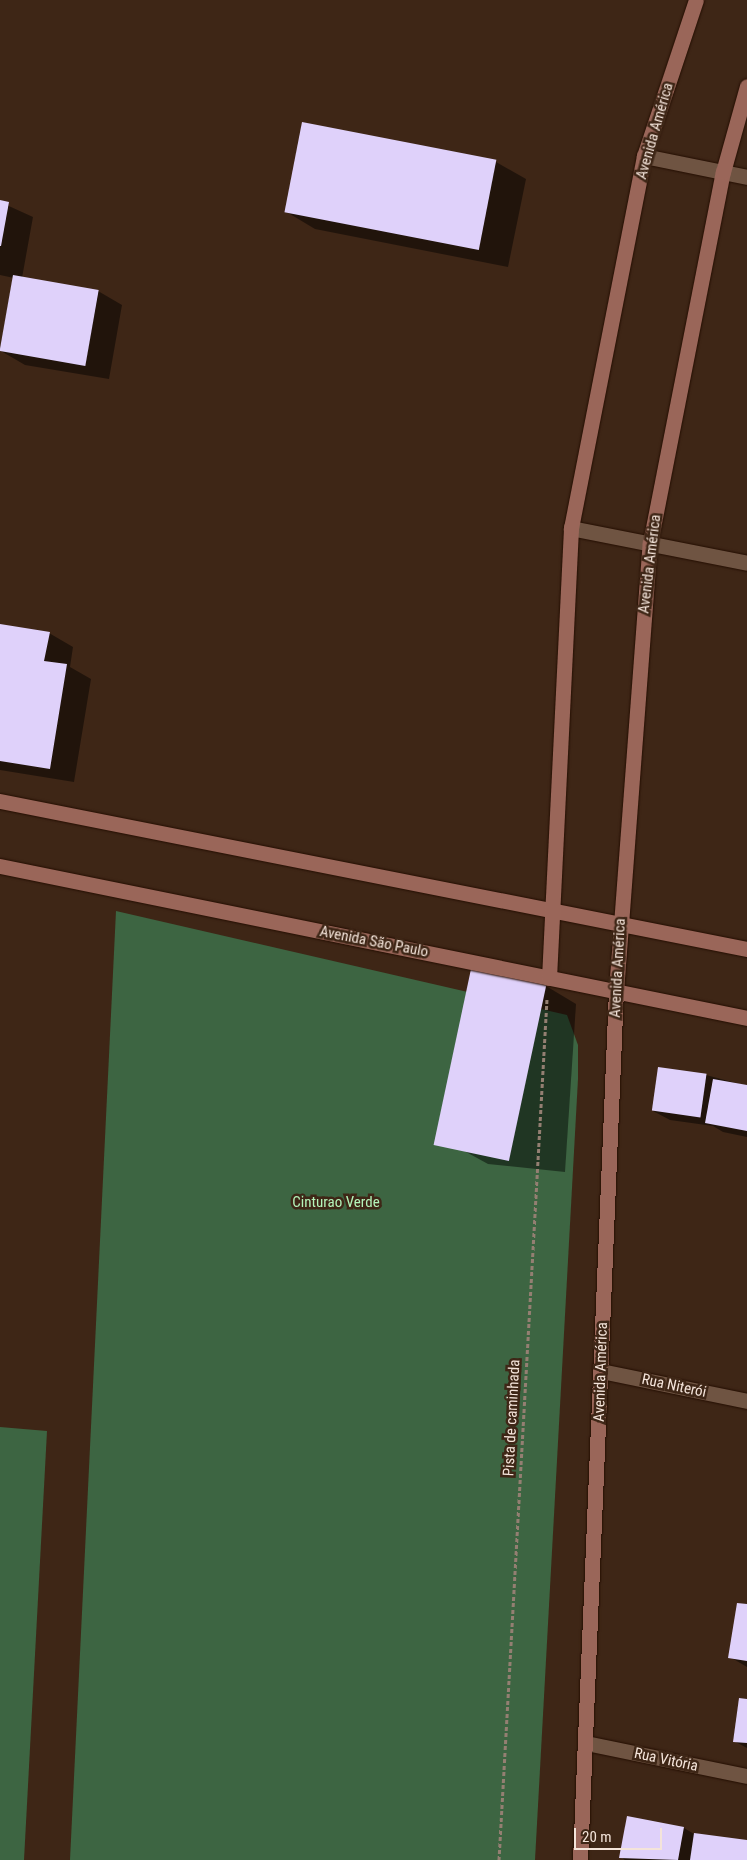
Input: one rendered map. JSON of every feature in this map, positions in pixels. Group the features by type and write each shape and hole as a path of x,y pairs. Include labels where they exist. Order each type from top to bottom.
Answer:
{"main road":[{"name":"Avenida América","path":"549,978 571,528 644,156 696,0"},
{"name":"Avenida América","path":"580,1860 616,992 650,544 723,172 747,86"},
{"path":"0,801 747,949"},
{"name":"Avenida São Paulo","path":"0,866 747,1018"}],"street":[{"path":"644,156 747,177"},
{"path":"571,528 747,563"},
{"name":"Rua Niterói","path":"601,1371 747,1401"},
{"name":"Rua Vitória","path":"586,1743 747,1776"}],"path":[{"name":"Pista de caminhada","path":"499,1860 549,978"}],"green space":[{"name":"Cinturao Verde","path":"116,911 567,1015 578,1045 578,1079 535,1860 70,1860"},
{"path":"0,1427 47,1431 24,1860 0,1860"}],"building":[{"path":"302,122 496,160 479,250 284,212"},
{"path":"0,200 9,202 1,246 0,246"},
{"path":"13,275 99,290 85,366 0,351"},
{"path":"0,624 50,632 44,661 67,664 50,769 0,761"},
{"path":"471,969 546,985 509,1161 434,1145"},
{"path":"658,1067 707,1074 700,1117 652,1111"},
{"path":"713,1079 747,1085 747,1131 705,1123"},
{"path":"737,1603 747,1604 747,1661 728,1658"},
{"path":"739,1698 747,1699 747,1743 733,1742"},
{"path":"627,1816 684,1827 678,1860 619,1858"},
{"path":"694,1833 747,1840 747,1860 690,1860"}]}
